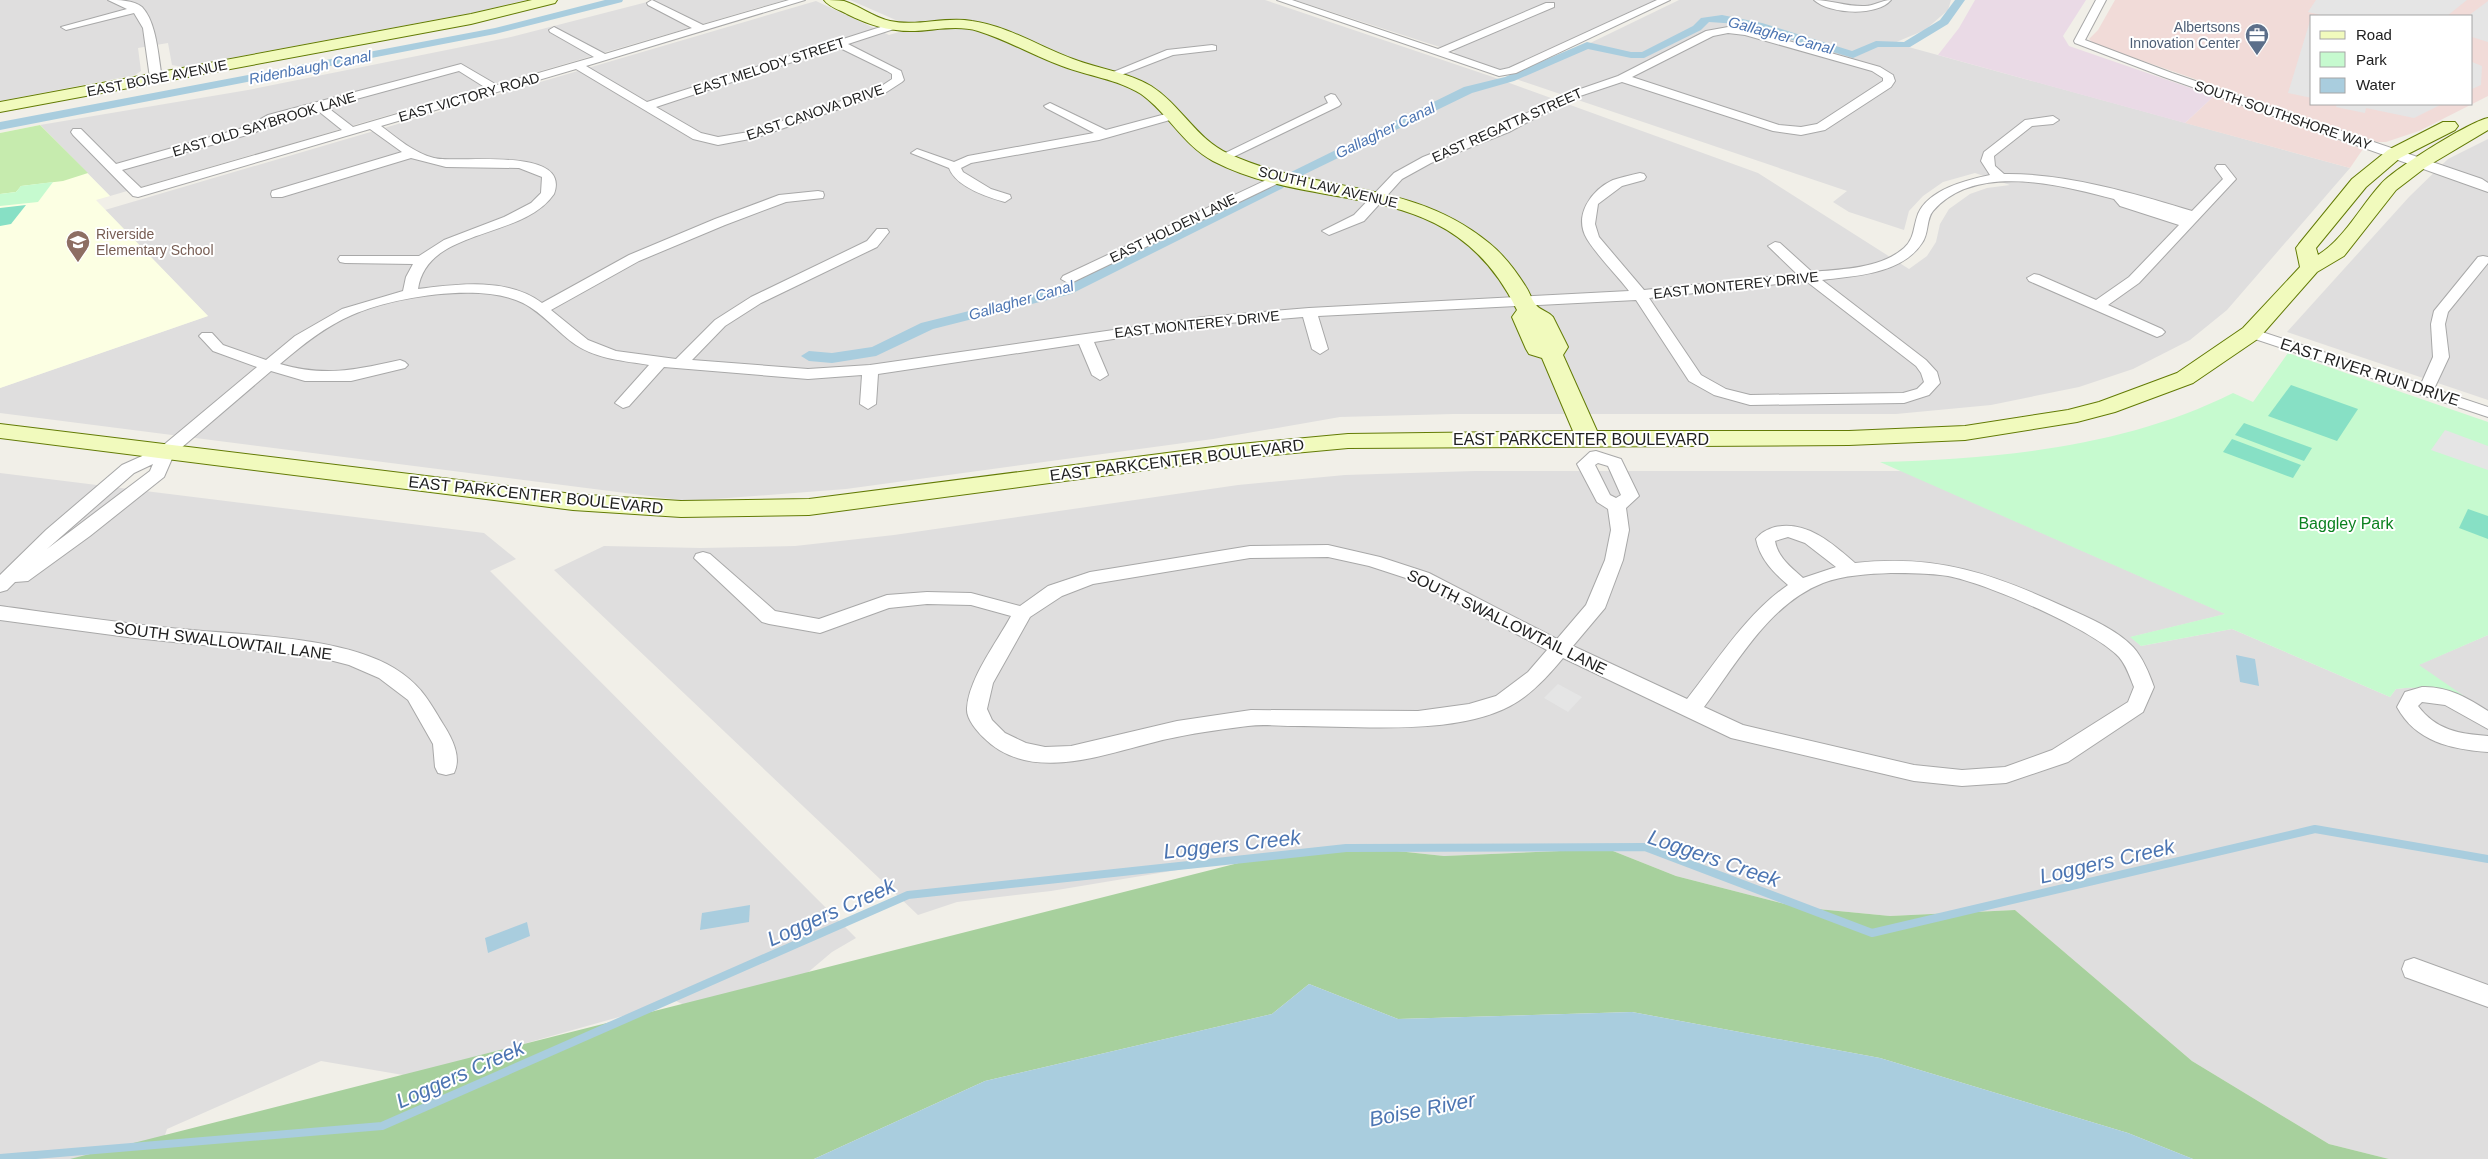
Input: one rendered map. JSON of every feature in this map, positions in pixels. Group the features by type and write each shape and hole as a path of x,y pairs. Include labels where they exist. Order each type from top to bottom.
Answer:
{"main road":[{"name":"EAST BOISE AVENUE","path":"0,107 471,19 550,0"},
{"name":"SOUTH LAW AVENUE","path":"831,0 880,23 893,26 966,24 982,27 1069,64 1112,75 1147,90 1157,98 1195,140 1221,158 1278,178 1377,198 1422,211 1471,239 1500,264 1526,305 1542,317 1557,346 1551,354 1592,447"},
{"path":"2310,268 2306,248 2359,183 2394,154 2488,106"},
{"name":"EAST PARKCENTER BOULEVARD","path":"0,431 573,502 681,509 809,507 1229,452 1348,441 1592,447 1965,433 2050,420 2107,407 2185,378 2251,333 2310,268 2337,252 2388,186 2420,163 2488,123"}],"street":[{"path":"112,0 138,9 147,21 156,78"},
{"name":"EAST VICTORY ROAD","path":"114,168 138,193 800,0"},
{"path":"1282,0 1499,73 1512,72 1665,0"},
{"path":"1819,0 1852,8 1864,8 1880,6 1886,0"},
{"path":"2079,41 2101,0"},
{"path":"652,3 702,29"},
{"path":"1438,53 1550,4"},
{"path":"66,26 138,9"},
{"name":"EAST MELODY STREET","path":"646,106 893,26"},
{"path":"554,30 603,58"},
{"name":"EAST REGATTA STREET","path":"1329,231 1359,218 1389,184 1408,170 1505,129 1567,97 1622,78 1710,33 1728,30 1746,32 1876,69 1888,77 1887,86 1821,127 1801,130 1777,128 1622,78"},
{"name":"SOUTH SOUTHSHORE WAY","path":"2079,41 2168,75 2488,188"},
{"name":"EAST CANOVA DRIVE","path":"646,106 697,136 718,141 760,132 881,91 898,80 897,73 891,69 840,44"},
{"path":"1112,75 1171,52 1212,48"},
{"path":"577,65 646,106"},
{"name":"EAST OLD SAYBROOK LANE","path":"114,168 250,130 272,118 461,67 496,89"},
{"path":"1221,158 1334,104 1331,98"},
{"path":"318,105 351,131"},
{"path":"1050,106 1104,134"},
{"path":"917,153 954,166 968,160 1104,134 1173,116"},
{"path":"2000,178 1989,167 1986,161 1988,155 2030,122 2053,120"},
{"path":"345,258 422,260 465,235 507,220 529,209 547,196 550,184 548,175 526,164 510,162 466,164 433,162 410,154 372,125"},
{"path":"77,132 114,168"},
{"path":"277,194 410,154"},
{"path":"954,166 957,174 986,192 1005,198"},
{"path":"2096,305 2116,294 2134,280 2230,179 2221,168"},
{"path":"1640,177 1617,184 1599,196 1592,203 1588,224 1593,238 1640,295 1695,378 1720,392 1750,400 1904,398 1923,392 1932,383 1929,372 1921,363 1808,277 1776,246"},
{"name":"EAST HOLDEN LANE","path":"1068,279 1278,178"},
{"name":"EAST MONTEREY DRIVE","path":"166,452 269,364 322,324 362,307 410,294 445,289 487,289 529,300 577,339 600,351 660,362 808,374 870,370 1084,337 1204,321 1309,312 1526,305 1854,272 1886,265 1909,252 1920,237 1926,211 1946,193 1975,182 2000,178 2054,181 2119,196 2132,197 2191,220"},
{"path":"542,309 634,258 720,222 784,198 818,195"},
{"path":"680,364 720,323 748,304 799,277 872,244 882,232"},
{"path":"410,294 411,282 422,260"},
{"path":"2426,390 2442,357 2438,324 2441,311 2483,260"},
{"path":"2034,278 2157,332"},
{"path":"1309,312 1320,349"},
{"name":"EAST RIVER RUN DRIVE","path":"2251,333 2488,412"},
{"path":"207,336 218,348 225,351 305,376 323,378 351,376 400,365"},
{"path":"1084,337 1100,375"},
{"path":"623,403 660,362"},
{"path":"868,404 870,370"},
{"path":"1592,447 1616,463 1630,496 1617,506 1603,498 1586,464 1592,447"},
{"path":"0,586 52,534 128,469 166,452"},
{"path":"0,593 84,532 158,473 166,452"},
{"path":"703,558 768,617 820,626 887,602 927,598 971,599 1023,613 982,684 977,709 984,724 998,739 1022,750 1045,755 1071,754 1177,728 1250,718 1418,719 1470,712 1503,701 1535,677 1595,608 1614,560 1620,530 1617,506"},
{"path":"1801,586 1775,562 1766,550 1766,539 1773,532 1799,533 1815,541 1851,570"},
{"name":"SOUTH SWALLOWTAIL LANE","path":"1023,613 1055,591 1090,578 1250,552 1328,551 1373,561 1422,577 1559,648 1738,732 1914,773 1962,778 2006,775 2060,756 2136,707 2144,687 2138,670 2124,650 2100,633 2009,590 1948,570 1902,568 1851,570"},
{"path":"1690,711 1766,612 1785,596 1801,586 1851,570"},
{"name":"SOUTH SWALLOWTAIL LANE","path":"0,613 135,631 318,650 354,659 386,673 415,695 444,743 446,767"},
{"path":"2488,721 2448,698 2431,694 2419,694 2410,698 2407,707 2414,718 2436,734 2460,743 2488,744"},
{"path":"2414,970 2488,996"}],"shaded area":[{"path":"0,0 526,0 476,12 182,67 172,65 168,43 138,48 141,71 135,75 0,101"},
{"path":"655,0 785,0 110,196 40,125 248,90 511,37"},
{"path":"850,0 1265,0 1493,77 1758,173 1909,269 1927,256 1936,242 1940,224 1949,209 1970,194 1987,188 2010,185 1975,173 1943,182 1923,196 1909,211 1904,230 1849,212 1833,202 1847,191 1516,79 1679,0 1951,0 1948,10 1925,30 1894,43 2350,168 2227,310 2190,340 2133,369 2079,387 1991,405 1896,414 1453,414 1340,417 1213,439 846,489 688,501 0,413 0,388 208,316 105,210 816,1 889,35 902,31 898,21"},
{"path":"1295,0 1658,0 1505,71 1452,54 1455,52"},
{"path":"1975,0 2086,0 2063,36 2069,46 2214,96 2185,123 1938,55 1959,28"},
{"path":"2115,0 2488,0 2488,96 2473,104 2473,15 2310,15 2310,105 2470,105 2419,131 2386,142 2377,142 2094,44 2089,39 2098,30"},
{"path":"2316,0 2467,0 2448,15 2321,15 2308,12"},
{"path":"2488,1 2488,42 2473,37 2473,15 2469,15"},
{"path":"2310,21 2310,98 2288,93"},
{"path":"2473,62 2482,66 2481,85 2473,89"},
{"path":"2214,96 2363,149 2350,168 2185,123"},
{"path":"2337,105 2440,105 2414,118 2366,108 2365,113 2336,107"},
{"name":"Riverside Elementary School","path":"40,125 110,196 96,200 208,316 0,388 0,133"},
{"path":"2488,139 2488,400 2287,332 2409,197 2448,159"},
{"path":"2445,430 2488,446 2488,470 2431,450"},
{"path":"1475,471 1902,471 2226,614 2131,637 2141,646 2232,629 2390,697 2396,689 2414,687 2435,688 2461,696 2418,665 2488,635 2488,1159 2389,1159 2329,1144 2192,1061 2015,910 1890,916 1797,907 1676,876 1608,849 1444,856 1359,847 1274,854 1051,891 957,902 918,915 554,570 604,546 701,548 795,546 894,535 1238,485 1345,475"},
{"path":"0,473 484,533 516,559 490,571 856,938 832,952 761,1012 726,1026 676,1001 409,1076 321,1061 167,1129 157,1159 0,1159"},
{"path":"1558,684 1582,697 1568,712 1544,698"}],"green space":[{"path":"40,125 88,173 63,181 21,186 16,192 0,194 0,133"},
{"path":"53,182 38,202 0,206 0,194 16,192 21,186"},
{"path":"26,205 11,224 0,226 0,208"},
{"name":"Baggley Park","path":"2288,353 2488,422 2488,635 2419,665 2464,696 2439,690 2414,688 2396,689 2390,697 2232,629 2141,646 2130,637 2225,614 1880,462 1970,458 2061,447 2149,426 2192,411 2233,393 2253,402"},
{"path":"2291,385 2358,409 2337,441 2268,416"},
{"path":"2244,423 2312,448 2304,461 2235,435"},
{"path":"2232,439 2301,465 2293,478 2223,452"},
{"path":"2468,509 2488,516 2488,539 2459,528"},
{"path":"1359,847 1444,856 1608,849 1676,876 1797,907 1890,916 2015,910 2192,1061 2329,1144 2389,1159 2193,1159 2128,1133 1880,1058 1632,1012 1398,1019 1309,984 1272,1014 985,1081 814,1159 70,1159 1274,854"}],"water":[{"path":"2236,655 2255,659 2259,686 2240,682"},
{"path":"750,905 749,922 700,930 702,913"},
{"path":"527,922 530,936 488,953 485,938"},
{"name":"Boise River","path":"1309,984 1398,1019 1632,1012 1880,1058 2128,1133 2193,1159 814,1159 985,1081 1272,1014"}],"waterway":[{"name":"Ridenbaugh Canal","path":"0,126 495,31 618,0"},
{"name":"Gallagher Canal","path":"1510,78 1587,45 1631,55 1644,55 1697,28 1705,20 1722,18 1758,25 1853,55 1876,44 1906,45 1944,22 1960,0"},
{"name":"Gallagher Canal","path":"1296,173 1468,90 1504,80"},
{"name":"Gallagher Canal","path":"809,356 832,358 876,351 927,326 1066,291 1278,185"},
{"name":"Loggers Creek","path":"0,1158 382,1126 908,895 1346,848 1645,847 1872,933 2315,829 2488,859"}],"place":[{"name":"Albertsons Innovation Center","path":"2257,56"},
{"name":"Riverside Elementary School","path":"78,263"}]}
